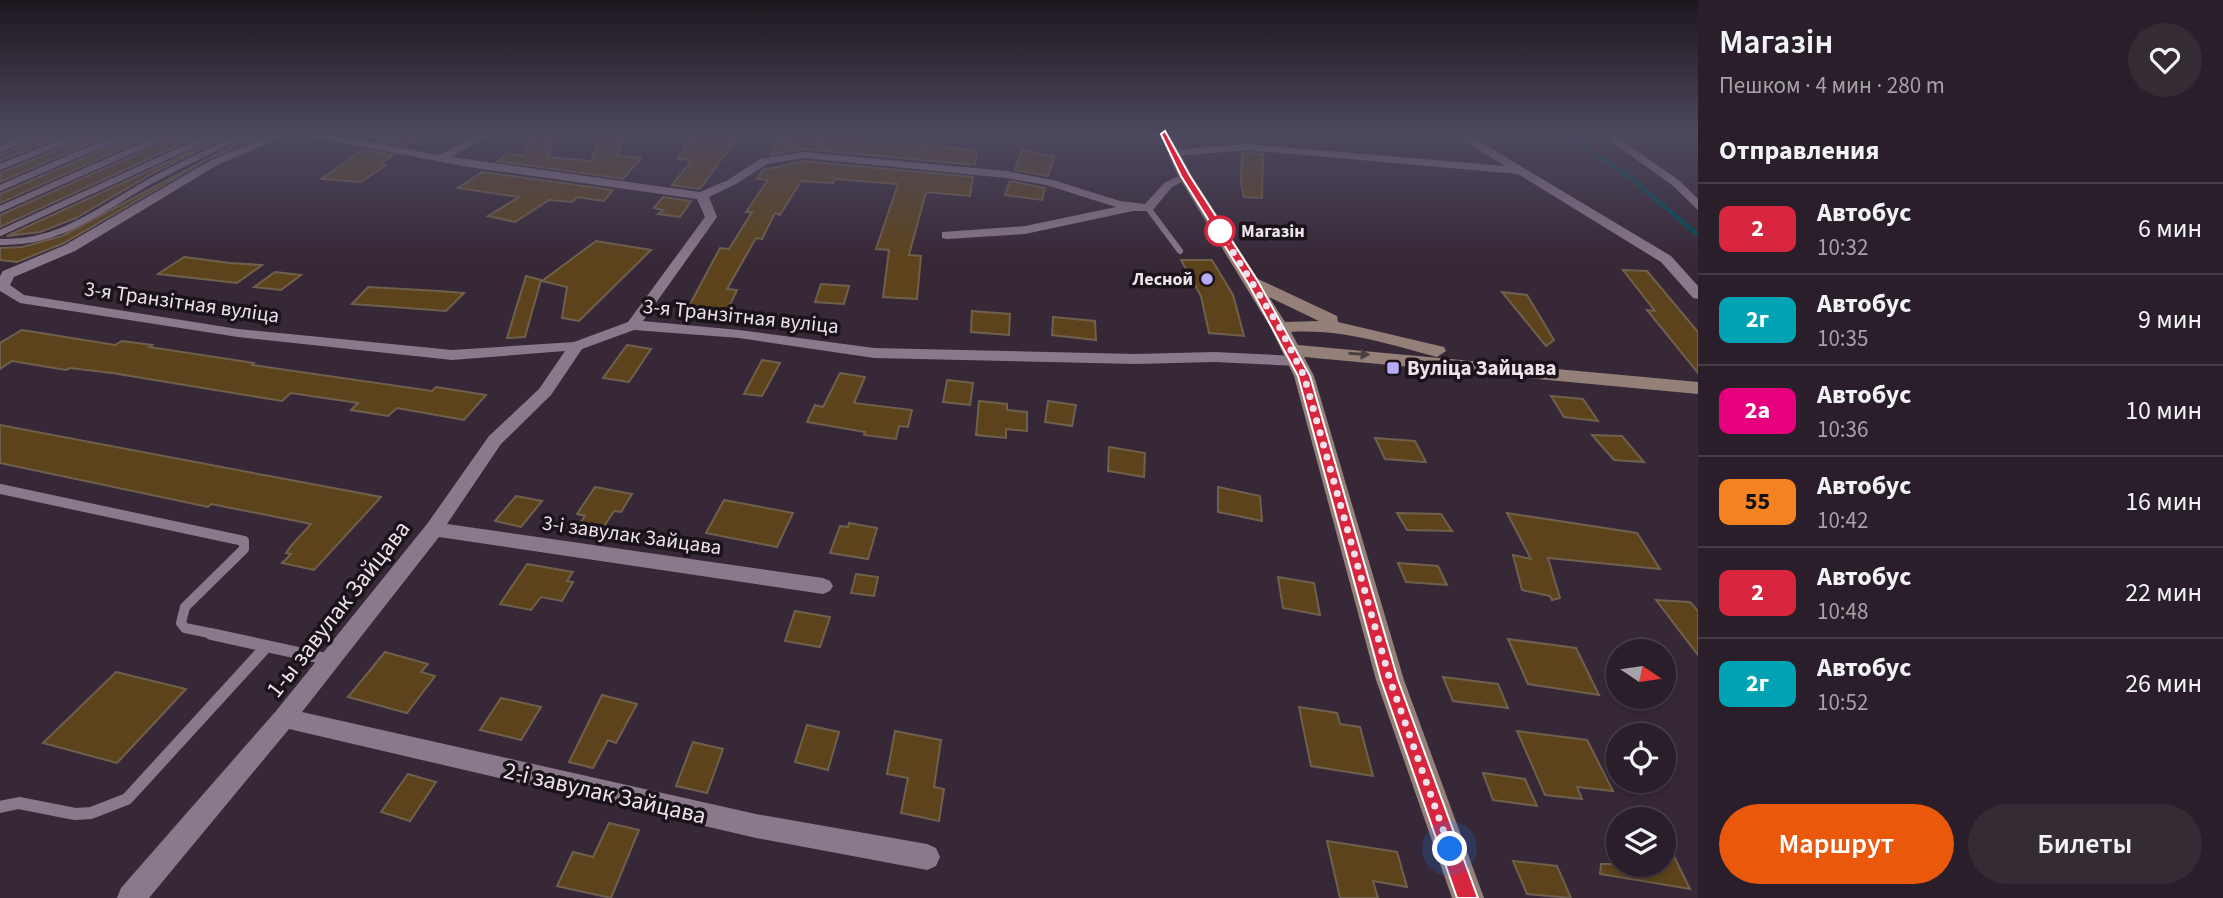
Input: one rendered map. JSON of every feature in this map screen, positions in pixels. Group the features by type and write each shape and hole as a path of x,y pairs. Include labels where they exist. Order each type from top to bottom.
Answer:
{"street":[{"name":"3-я Транзітная вуліца","path":"192,176 70,248 8,274 2,286 20,299 238,333 392,351 452,355 576,346 633,325 740,334 874,353 1135,359 1215,357 1289,346"},
{"path":"565,176 702,196 741,176"},
{"path":"1013,176 1067,187 1129,208"},
{"path":"947,235 1025,230 1129,208 1148,208 1168,185 1185,176 1254,283 1289,346 1390,680 1468,898"},
{"path":"1531,176 1666,259 1698,295"},
{"path":"1666,176 1698,206"},
{"path":"1676,183 1698,184"},
{"path":"633,325 711,217 702,196"},
{"path":"1254,283 1345,326 1493,367"},
{"path":"1289,346 1308,324 1345,326"},
{"name":"1-ы завулак Зайцава","path":"131,898 285,718 434,529 495,440 545,392 576,346"},
{"path":"1289,346 1698,388"},
{"name":"3-і завулак Зайцава","path":"434,529 823,586"},
{"name":"2-і завулак Зайцава","path":"285,718 743,824 927,857"}],"lane":[{"path":"0,188 28,176"},
{"path":"0,209 75,176"},
{"path":"0,233 125,176"},
{"path":"0,242 19,245 48,239 160,176"},
{"path":"1148,208 1180,251"},
{"path":"0,489 244,541 244,549 185,607 181,623 185,628 331,660"},
{"path":"0,807 19,803 75,814 91,813 127,799 266,647"}],"building":[{"path":"0,176 14,176 0,182"},
{"path":"42,176 61,176 0,203 0,194"},
{"path":"88,176 112,176 0,227 0,215"},
{"path":"138,176 149,176 76,218 40,232 7,236"},
{"path":"179,176 64,243 17,262 0,260 0,248 22,247 62,236"},
{"path":"325,176 370,176 361,182 321,179"},
{"path":"476,176 510,176 613,190 604,201 577,197 572,202 549,200 515,222 488,216 519,197 458,188"},
{"path":"601,176 626,176 623,179"},
{"path":"679,176 709,176 700,189 672,185"},
{"path":"759,176 973,177 970,196 926,192 909,255 921,256 917,299 883,297 889,250 876,249 898,184 835,179 833,183 801,181 780,215 775,213 762,239 756,238 727,289 737,290 727,311 688,308 720,248 729,249 752,212 746,212 768,180 757,179"},
{"path":"1241,176 1263,176 1262,198 1244,197"},
{"path":"1010,181 1045,188 1042,200 1005,195"},
{"path":"663,197 691,201 680,217 658,214 663,210 654,208"},
{"path":"596,241 651,250 579,321 562,318 567,287 542,281"},
{"path":"184,257 262,265 237,283 158,274"},
{"path":"1181,260 1212,260 1233,295 1244,336 1209,333 1201,296"},
{"path":"1623,270 1647,271 1698,332 1698,373 1647,310 1655,311"},
{"path":"275,272 301,275 281,290 254,287"},
{"path":"526,276 541,280 525,337 507,338"},
{"path":"821,284 849,286 844,304 815,302"},
{"path":"368,287 464,293 446,311 352,304"},
{"path":"1502,292 1527,295 1554,340 1546,346"},
{"path":"972,311 1010,314 1009,335 971,332"},
{"path":"1053,317 1095,321 1096,340 1052,335"},
{"path":"22,330 115,345 122,341 152,345 149,347 432,391 436,387 486,395 464,420 397,408 388,416 351,410 358,403 291,393 282,401 112,373 70,368 66,370 12,361 0,369 0,343"},
{"path":"627,345 651,349 629,382 603,378"},
{"path":"762,360 780,363 762,396 744,394"},
{"path":"840,373 865,377 854,403 912,410 908,427 899,426 896,439 807,422 815,405 823,407"},
{"path":"947,380 973,383 970,405 943,402"},
{"path":"1551,396 1583,399 1598,421 1564,417"},
{"path":"979,401 1007,404 1007,410 1027,412 1027,431 1006,429 1006,438 976,435"},
{"path":"1048,401 1076,405 1072,426 1045,422"},
{"path":"0,425 381,497 314,570 282,563 291,554 286,553 290,547 311,524 211,504 208,507 0,463"},
{"path":"1592,435 1622,436 1644,462 1614,460"},
{"path":"1375,438 1415,441 1426,462 1385,459"},
{"path":"1109,447 1145,453 1144,477 1108,471"},
{"path":"595,487 632,494 621,512 614,511 599,534 576,530 585,516 577,514"},
{"path":"1218,487 1260,496 1262,521 1218,512"},
{"path":"516,496 542,501 521,527 495,521"},
{"path":"724,500 793,513 777,547 706,533"},
{"path":"1397,513 1441,514 1452,531 1407,530"},
{"path":"1507,513 1637,533 1660,569 1548,558 1560,598 1552,600 1550,596 1522,590 1513,555 1531,559"},
{"path":"849,523 877,528 868,559 830,553 840,526 848,527"},
{"path":"1398,563 1438,566 1447,585 1406,582"},
{"path":"527,564 573,572 567,581 573,582 562,601 541,597 531,610 500,604"},
{"path":"856,574 878,577 874,596 851,593"},
{"path":"1278,577 1314,583 1320,615 1283,608"},
{"path":"1656,600 1690,602 1698,611 1698,655"},
{"path":"795,611 830,617 820,647 785,641"},
{"path":"1508,639 1576,648 1599,695 1528,684"},
{"path":"385,652 428,664 421,672 435,676 407,713 348,697"},
{"path":"116,672 186,689 117,763 43,743"},
{"path":"1443,677 1498,684 1508,708 1453,701"},
{"path":"602,695 637,704 616,743 608,740 593,768 569,762"},
{"path":"501,698 541,707 521,740 480,730"},
{"path":"1299,707 1337,713 1340,724 1360,727 1373,776 1311,766"},
{"path":"807,725 839,732 828,770 795,762"},
{"path":"895,731 941,740 934,787 944,789 939,821 901,813 908,778 887,774"},
{"path":"1517,731 1587,740 1606,777 1606,790 1577,787 1582,799 1545,795"},
{"path":"693,742 723,749 707,793 676,786"},
{"path":"1483,773 1525,779 1537,806 1493,800"},
{"path":"408,774 436,782 410,821 381,812"},
{"path":"609,823 639,830 611,898 557,886 573,852 593,857"},
{"path":"1327,841 1397,852 1407,887 1373,881 1378,898 1340,898"},
{"path":"1676,860 1690,889 1618,877 1676,877"},
{"path":"1513,861 1557,866 1571,898 1527,894"},
{"path":"1601,864 1606,864 1606,875 1600,874"}],"waterway":[{"path":"1628,176 1698,235"}],"bus line":[{"name":"2","path":"1185,176 1254,283 1304,376 1390,680 1468,898"}],"place":[{"name":"Магазін","path":"1220,231"},
{"name":"Лесной","path":"1207,279"},
{"name":"Вуліца Зайцава","path":"1393,368"}],"route":[{"path":"1220,231 1254,283 1304,376 1390,680 1450,849"}]}
